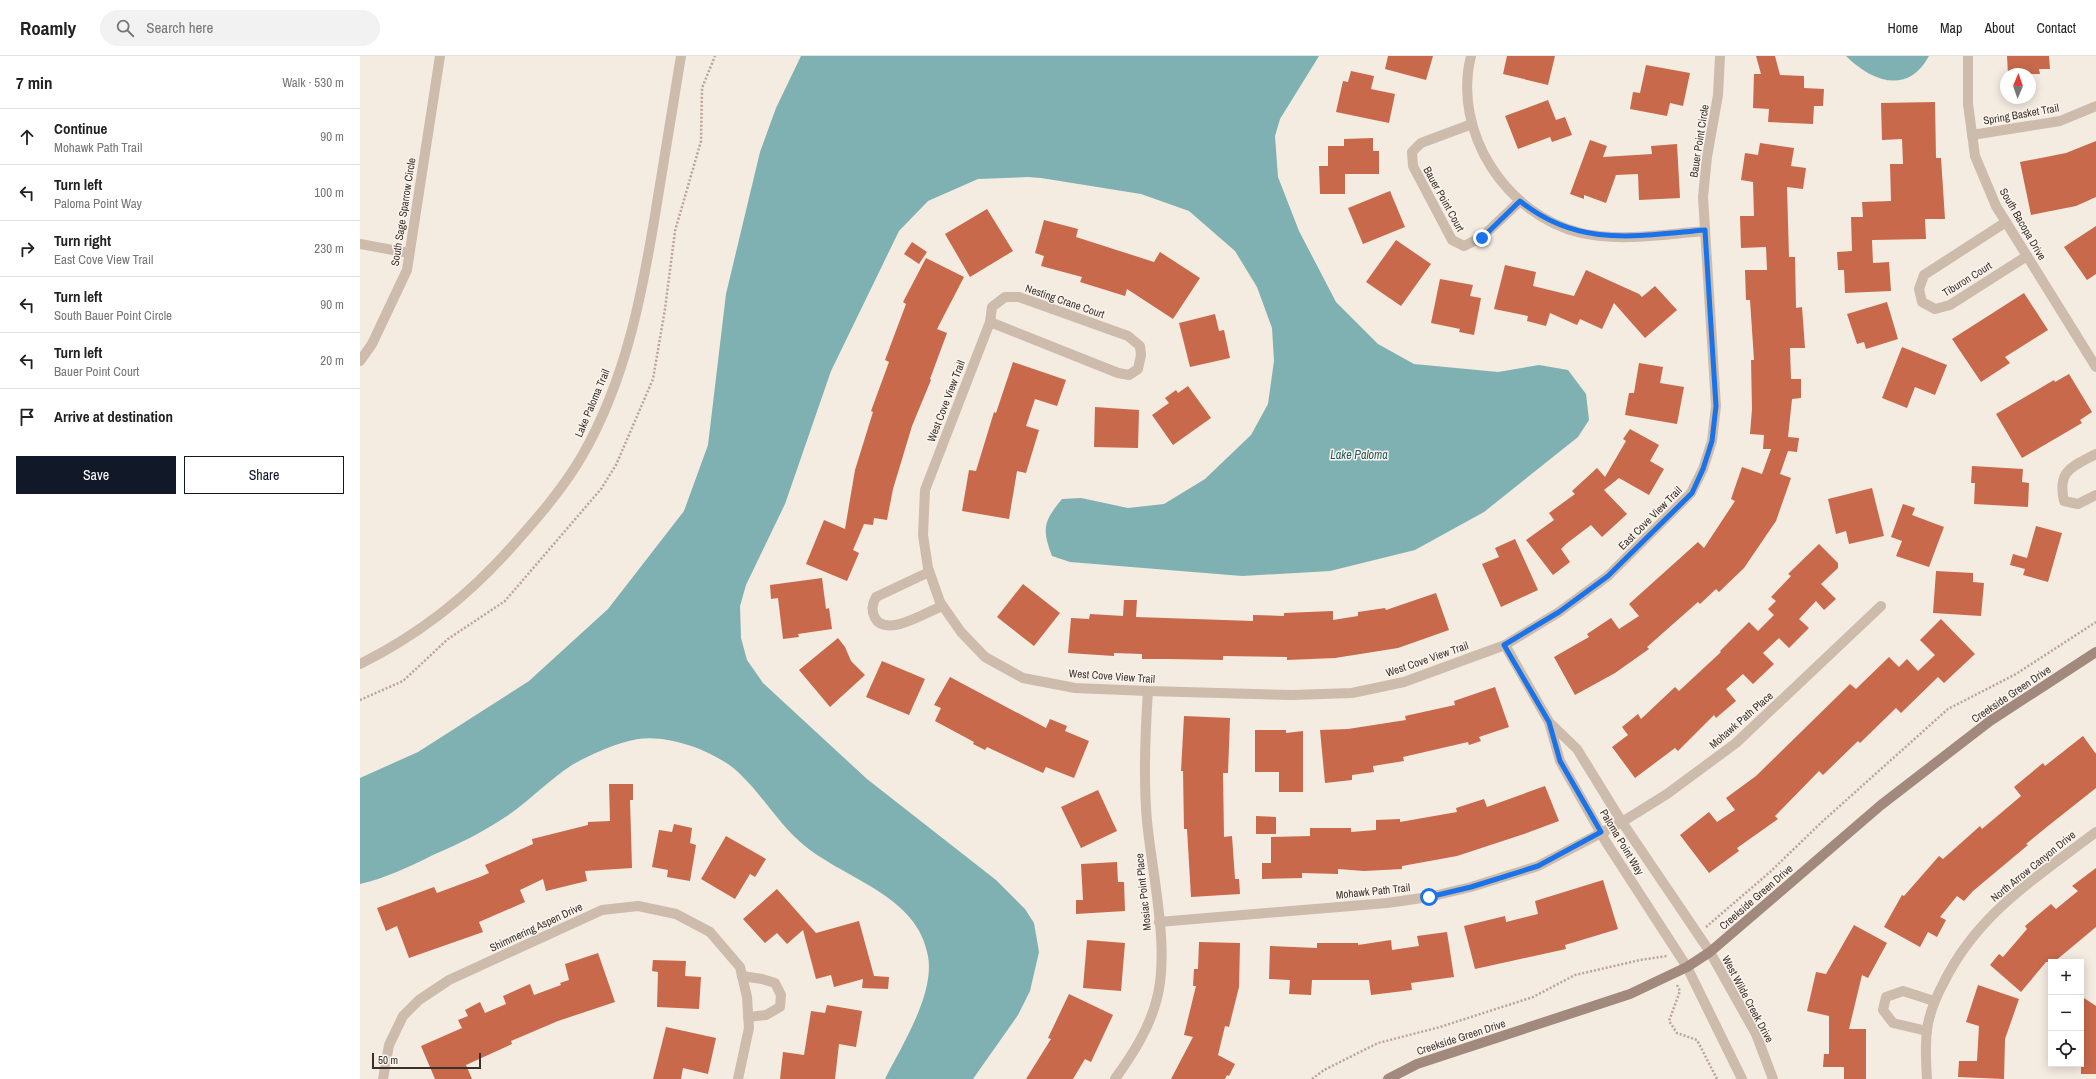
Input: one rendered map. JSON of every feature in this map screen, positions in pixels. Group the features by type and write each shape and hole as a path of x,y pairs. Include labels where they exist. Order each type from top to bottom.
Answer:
{"main road":[{"name":"Creekside Green Drive","path":"1388,1079 1417,1064 1630,994 1687,967 1710,952 1881,805 1990,720 2096,652"}],"street":[{"name":"South Sage Sparrow Circle","path":"360,361 372,344 407,270 440,56"},
{"name":"Lake Paloma Trail","path":"360,664 393,648 456,602 501,559 547,507 582,456 612,392 634,328 647,264 681,56"},
{"path":"1471,56 1468,82 1472,124 1484,158 1504,185 1535,213 1581,233 1631,236 1705,230"},
{"name":"Bauer Point Circle","path":"1705,230 1703,197 1707,157 1718,95 1720,56"},
{"name":"South Bacopa Drive","path":"1968,56 1968,104 1975,156 1996,206 2096,367"},
{"name":"Spring Basket Trail","path":"1972,134 2060,121 2096,106"},
{"name":"Bauer Point Court","path":"1472,124 1422,142 1412,152 1413,166 1452,240 1464,246 1482,238 1520,201"},
{"name":"Tiburon Court","path":"2006,222 1924,275 1919,289 1922,302 1935,309 1950,305 2027,256"},
{"name":"East Cove View Trail","path":"1504,645 1559,612 1608,576 1692,493 1712,441 1716,406 1705,230"},
{"path":"360,244 409,253"},
{"name":"Nesting Crane Court","path":"1005,297 1019,297 1128,336 1140,346 1141,355 1138,369 1129,375 1118,374 990,322 992,307 1005,297"},
{"name":"West Cove View Trail","path":"990,322 925,490 923,534 929,572 942,606 961,632 986,656 1023,678 1075,688 1292,695 1352,693 1404,682 1504,645"},
{"path":"2096,454 2073,466 2063,477 2062,488 2064,501 2078,504 2096,495"},
{"path":"929,572 876,597 873,602 874,616 882,625 888,627 897,626 942,606"},
{"name":"Mohawk Path Place","path":"1601,832 1622,822 1667,794 1736,743 1881,606"},
{"name":"Paloma Point Way","path":"1504,645 1549,722 1560,761 1601,832 1687,967"},
{"name":"Mosiac Point Place","path":"1115,1079 1144,1033 1157,1001 1161,967 1159,922 1146,806 1144,752 1148,691"},
{"name":"Paloma Point Way","path":"1549,722 1577,750 1622,822 1710,952"},
{"name":"Mohawk Path Trail","path":"1159,922 1387,903 1429,897 1471,887 1538,866 1601,832"},
{"name":"North Arrow Canyon Drive","path":"1927,1079 1927,1030 1934,1001 1955,959 1976,930 2007,900 2096,832"},
{"name":"Shimmering Aspen Drive","path":"383,1079 388,1045 403,1016 419,1000 449,980 602,910 638,906 676,914 710,932 741,971"},
{"name":"West Wilde Creek Drive","path":"1710,952 1756,1034 1773,1079"},
{"path":"1687,967 1742,1079"},
{"path":"741,971 775,983 781,995 780,1007 766,1015 748,1017"},
{"path":"738,1079 749,1028 748,997 741,971"},
{"path":"1927,1030 1893,1023 1883,1010 1886,997 1903,991 1934,1001"}],"path":[{"path":"1698,935 1770,872 1824,820 1948,709 2016,674 2096,622"},
{"path":"1312,1079 1324,1070 1378,1043 1440,1026 1533,997 1575,975 1640,960 1663,958 1677,951"},
{"path":"1671,975 1680,991 1669,1021 1678,1033 1697,1040 1717,1079"}],"water":[{"name":"Lake Paloma","path":"801,56 1319,56 1280,119 1275,136 1278,177 1299,231 1336,302 1378,344 1414,364 1498,372 1539,365 1568,370 1586,394 1589,420 1578,437 1484,512 1415,550 1330,571 1242,576 1070,562 1052,556 1046,532 1048,520 1062,499 1081,498 1128,508 1164,504 1205,479 1251,435 1268,404 1274,361 1272,328 1257,287 1235,251 1189,211 1141,194 1041,178 1028,177 978,179 928,201 899,231 831,371 785,504 746,585 740,606 741,638 747,660 763,683 867,779 996,880 1025,909 1034,923 1039,952 1030,991 1018,1015 973,1079 885,1079 916,1019 927,986 929,971 928,956 922,935 910,918 896,904 878,891 822,858 805,846 788,830 741,775 732,767 707,752 693,746 664,739 650,738 621,743 604,749 572,765 515,810 480,832 452,847 397,872 360,884 360,778 418,752 529,681 608,609 684,511 708,445 726,294 760,152 776,108"},
{"path":"1846,56 1929,56 1920,68 1911,76 1900,80 1889,80 1878,78 1867,72"}],"building":[{"path":"1388,56 1433,56 1426,80 1385,69"},
{"path":"1507,56 1555,56 1548,85 1503,74"},
{"path":"1756,56 1775,56 1780,75 1804,76 1804,88 1824,89 1823,106 1814,106 1813,124 1768,122 1769,109 1753,108 1754,74 1761,74"},
{"path":"2007,56 2049,56 2050,69 2039,69 2040,74 2036,74 2036,68 2008,68"},
{"path":"1646,65 1690,73 1683,106 1670,103 1667,116 1630,109 1633,92 1640,93"},
{"path":"1351,71 1374,76 1371,89 1395,94 1389,123 1336,112 1343,81 1348,82"},
{"path":"1548,100 1556,120 1565,117 1572,135 1552,142 1550,137 1518,149 1505,116"},
{"path":"1935,102 1936,158 1941,158 1945,219 1925,219 1926,239 1872,240 1873,263 1889,262 1891,291 1845,293 1844,270 1838,270 1837,252 1852,251 1851,217 1863,217 1862,202 1891,201 1890,164 1903,164 1902,139 1882,140 1881,103"},
{"path":"1373,138 1373,151 1379,151 1379,174 1345,174 1345,194 1320,194 1319,166 1328,166 1328,146 1344,146 1344,139"},
{"path":"1590,140 1607,146 1603,157 1652,154 1651,146 1677,144 1680,198 1639,200 1638,174 1616,175 1606,203 1584,195 1584,199 1570,194"},
{"path":"2096,141 2096,197 2076,206 2031,215 2020,162 2066,153"},
{"path":"1760,143 1794,148 1791,166 1806,168 1803,189 1787,187 1789,257 1795,257 1796,308 1802,307 1805,348 1790,348 1791,379 1801,379 1801,398 1792,399 1788,437 1799,438 1797,452 1788,451 1780,474 1791,478 1776,521 1744,568 1719,592 1716,589 1700,604 1698,602 1647,647 1649,649 1615,673 1575,695 1554,657 1589,637 1587,634 1611,618 1619,629 1639,616 1629,604 1698,542 1704,548 1735,501 1731,499 1742,467 1762,474 1771,449 1763,449 1764,435 1750,434 1752,409 1751,360 1754,360 1750,300 1746,300 1745,270 1767,270 1766,247 1741,248 1740,216 1754,216 1753,182 1741,180 1745,153 1758,155"},
{"path":"1390,191 1405,227 1363,244 1348,208"},
{"path":"987,209 1013,251 970,277 945,234"},
{"path":"1044,220 1078,229 1076,237 1154,262 1160,252 1200,278 1173,319 1127,289 1125,296 1080,282 1082,277 1041,266 1044,256 1035,253"},
{"path":"2096,226 2096,274 2087,280 2064,247"},
{"path":"1396,240 1431,264 1401,306 1366,282"},
{"path":"912,242 927,252 919,264 904,254"},
{"path":"926,258 964,277 937,329 947,333 930,379 931,380 912,426 893,489 887,520 874,518 873,525 864,524 853,550 859,553 847,581 806,564 824,520 845,529 855,470 873,412 871,411 889,362 885,360 906,304 903,302"},
{"path":"1505,265 1536,272 1533,286 1574,296 1586,270 1639,294 1642,297 1655,286 1677,310 1645,338 1614,303 1602,329 1580,319 1577,325 1550,313 1546,326 1527,321 1528,316 1494,309"},
{"path":"1440,279 1473,285 1470,296 1481,298 1474,335 1459,332 1460,329 1431,323"},
{"path":"2024,293 2048,330 2005,357 2010,363 1981,382 1952,339"},
{"path":"1887,302 1898,339 1866,349 1864,342 1857,344 1847,314"},
{"path":"1215,314 1219,331 1224,330 1230,358 1190,367 1179,323"},
{"path":"1902,347 1947,365 1935,395 1915,387 1907,408 1882,398"},
{"path":"1013,362 1066,380 1057,406 1035,399 1026,426 1039,430 1026,473 1017,471 1009,519 962,511 969,470 976,471 994,412 996,413"},
{"path":"1639,363 1663,367 1660,383 1684,387 1677,424 1625,415 1629,393 1634,393"},
{"path":"2069,374 2092,412 2080,420 2082,423 2022,458 1996,414 2054,380 2055,382"},
{"path":"1188,386 1211,418 1173,445 1152,415 1169,403 1165,398 1176,390 1178,393"},
{"path":"1095,407 1139,410 1138,448 1094,447"},
{"path":"1630,429 1659,445 1650,461 1664,469 1649,495 1619,478 1604,490 1627,514 1602,537 1591,525 1566,544 1561,549 1570,562 1553,575 1526,540 1554,520 1549,513 1575,494 1572,491 1597,468 1605,477 1626,441 1623,439"},
{"path":"1972,466 2023,469 2022,482 2029,483 2028,507 1974,504 1975,483 1971,483"},
{"path":"1872,488 1884,536 1849,544 1846,531 1836,534 1828,499"},
{"path":"1903,504 1915,508 1912,515 1944,527 1929,567 1896,556 1902,541 1891,537"},
{"path":"2036,526 2062,533 2048,582 2023,575 2025,569 2010,565 2013,554 2027,558"},
{"path":"1515,539 1538,590 1501,607 1482,564 1499,557 1495,548"},
{"path":"1819,544 1838,563 1838,568 1821,584 1836,599 1824,610 1816,601 1799,619 1809,628 1789,648 1779,638 1763,653 1774,664 1753,684 1743,674 1726,689 1736,701 1716,718 1714,715 1678,751 1675,748 1635,778 1612,747 1628,735 1622,727 1638,714 1641,719 1675,687 1679,691 1721,652 1720,651 1749,622 1758,631 1774,615 1768,609 1776,601 1771,597 1791,576 1788,574"},
{"path":"1936,571 1973,573 1973,582 1984,583 1981,616 1933,613"},
{"path":"822,578 826,609 829,608 832,629 798,634 799,637 783,639 778,598 771,599 770,585"},
{"path":"1023,584 1060,613 1034,646 997,617"},
{"path":"1436,593 1449,630 1398,648 1335,658 1287,660 1287,657 1223,656 1223,660 1142,659 1142,654 1114,653 1114,656 1068,653 1071,618 1089,619 1090,614 1123,616 1124,600 1137,600 1136,617 1253,621 1253,615 1284,616 1284,613 1333,611 1333,620 1358,616 1358,612 1385,608 1386,610"},
{"path":"1941,619 1975,654 1944,683 1938,677 1901,713 1896,708 1860,743 1858,741 1823,775 1819,771 1775,816 1778,819 1737,848 1739,851 1709,873 1680,835 1709,812 1717,822 1735,810 1726,798 1756,776 1850,684 1856,689 1889,657 1899,667 1907,659 1918,671 1935,655 1920,640"},
{"path":"838,638 845,647 851,661 865,675 830,707 799,670"},
{"path":"882,661 925,679 909,715 866,697"},
{"path":"950,677 1046,728 1050,719 1067,726 1065,731 1089,741 1074,778 1046,767 1043,773 987,747 985,750 973,744 974,742 935,721 941,708 934,705"},
{"path":"1495,687 1509,727 1479,737 1481,741 1469,745 1468,742 1403,757 1404,761 1373,766 1374,772 1352,775 1352,780 1325,783 1320,730 1348,729 1406,720 1405,716 1455,705 1454,701"},
{"path":"1184,716 1230,718 1228,773 1223,773 1224,837 1232,836 1235,879 1239,879 1240,894 1191,897 1187,829 1184,829 1183,771 1181,771"},
{"path":"1255,730 1286,730 1286,733 1303,731 1303,792 1279,792 1279,772 1255,772"},
{"path":"2083,736 2096,754 2096,788 2026,844 2028,845 1973,891 1964,901 1957,896 1940,917 1946,920 1937,937 1928,932 1920,947 1884,927 1902,895 1904,896 1939,856 1943,859 1980,826 1982,829 2021,796 2014,787 2043,763 2045,766"},
{"path":"609,784 633,784 633,800 630,800 632,868 585,871 587,881 546,891 543,879 520,890 525,902 479,922 483,932 409,958 397,926 386,931 377,908 434,887 437,893 489,873 485,865 533,844 532,839 588,825 588,822 610,821"},
{"path":"1545,786 1559,821 1524,834 1457,856 1402,866 1402,869 1364,871 1338,869 1338,874 1302,873 1302,878 1262,879 1262,863 1271,863 1271,837 1310,836 1310,828 1351,828 1351,832 1376,830 1376,820 1400,819 1400,822 1457,812 1456,808 1484,799 1487,807"},
{"path":"1098,790 1117,831 1081,848 1061,807"},
{"path":"1256,816 1276,817 1276,834 1256,834"},
{"path":"674,824 692,828 690,843 696,845 690,881 667,877 668,870 652,867 659,830 672,832"},
{"path":"726,836 766,859 755,877 750,874 735,899 701,879"},
{"path":"1117,862 1118,882 1124,882 1125,911 1076,914 1076,900 1083,900 1081,864"},
{"path":"2096,868 2096,927 2058,959 2048,959 2048,962 2046,962 2021,992 1990,965 1999,954 2003,957 2027,929 2025,926 2051,904 2056,909 2078,891 2072,886"},
{"path":"1603,880 1618,929 1565,945 1566,949 1475,969 1464,926 1505,916 1506,922 1538,914 1535,901"},
{"path":"777,889 816,933 859,921 874,976 889,977 888,989 862,988 863,979 834,987 831,975 816,979 803,930 787,944 777,933 765,943 743,919"},
{"path":"1854,925 1887,943 1868,978 1862,975 1849,1029 1866,1029 1866,1079 1844,1079 1844,1067 1823,1067 1824,1054 1829,1054 1829,1016 1807,1011 1816,972 1826,974"},
{"path":"1447,932 1454,977 1411,983 1412,990 1371,995 1369,980 1312,980 1311,995 1289,994 1290,980 1269,979 1270,946 1317,948 1317,943 1358,943 1358,945 1391,940 1392,950 1419,946 1417,936"},
{"path":"1087,940 1125,943 1121,991 1083,988"},
{"path":"1199,942 1240,943 1239,987 1229,1027 1225,1026 1218,1055 1235,1064 1229,1076 1227,1075 1225,1079 1171,1079 1193,1037 1184,1035 1196,986 1193,986 1194,969 1198,969"},
{"path":"598,953 615,1002 558,1021 511,1041 512,1044 466,1065 472,1079 435,1079 421,1046 462,1028 458,1020 468,1016 465,1010 480,1002 485,1013 506,1004 503,996 530,984 534,995 561,985 560,983 569,980 565,964"},
{"path":"653,960 686,961 685,976 701,977 699,1009 657,1007 658,972 652,971"},
{"path":"1978,985 2019,999 2005,1039 2004,1079 1958,1077 1959,1061 1977,1061 1979,1026 1966,1022"},
{"path":"1069,994 1113,1015 1091,1062 1085,1059 1073,1079 1026,1079 1051,1039 1048,1038"},
{"path":"2084,998 2096,1006 2096,1074 2081,1074 2081,1067 2084,1067"},
{"path":"827,1005 862,1011 856,1047 839,1044 835,1079 780,1079 783,1052 804,1055 811,1011 825,1013"},
{"path":"666,1027 716,1038 708,1074 683,1068 681,1079 653,1079"}],"route":[{"path":"1429,897 1471,887 1538,866 1601,832 1560,761 1549,722 1504,645 1559,612 1608,576 1692,493 1703,469 1712,441 1716,406 1705,230 1631,236 1603,236 1581,233 1557,224 1535,213 1520,201 1482,238"}]}
